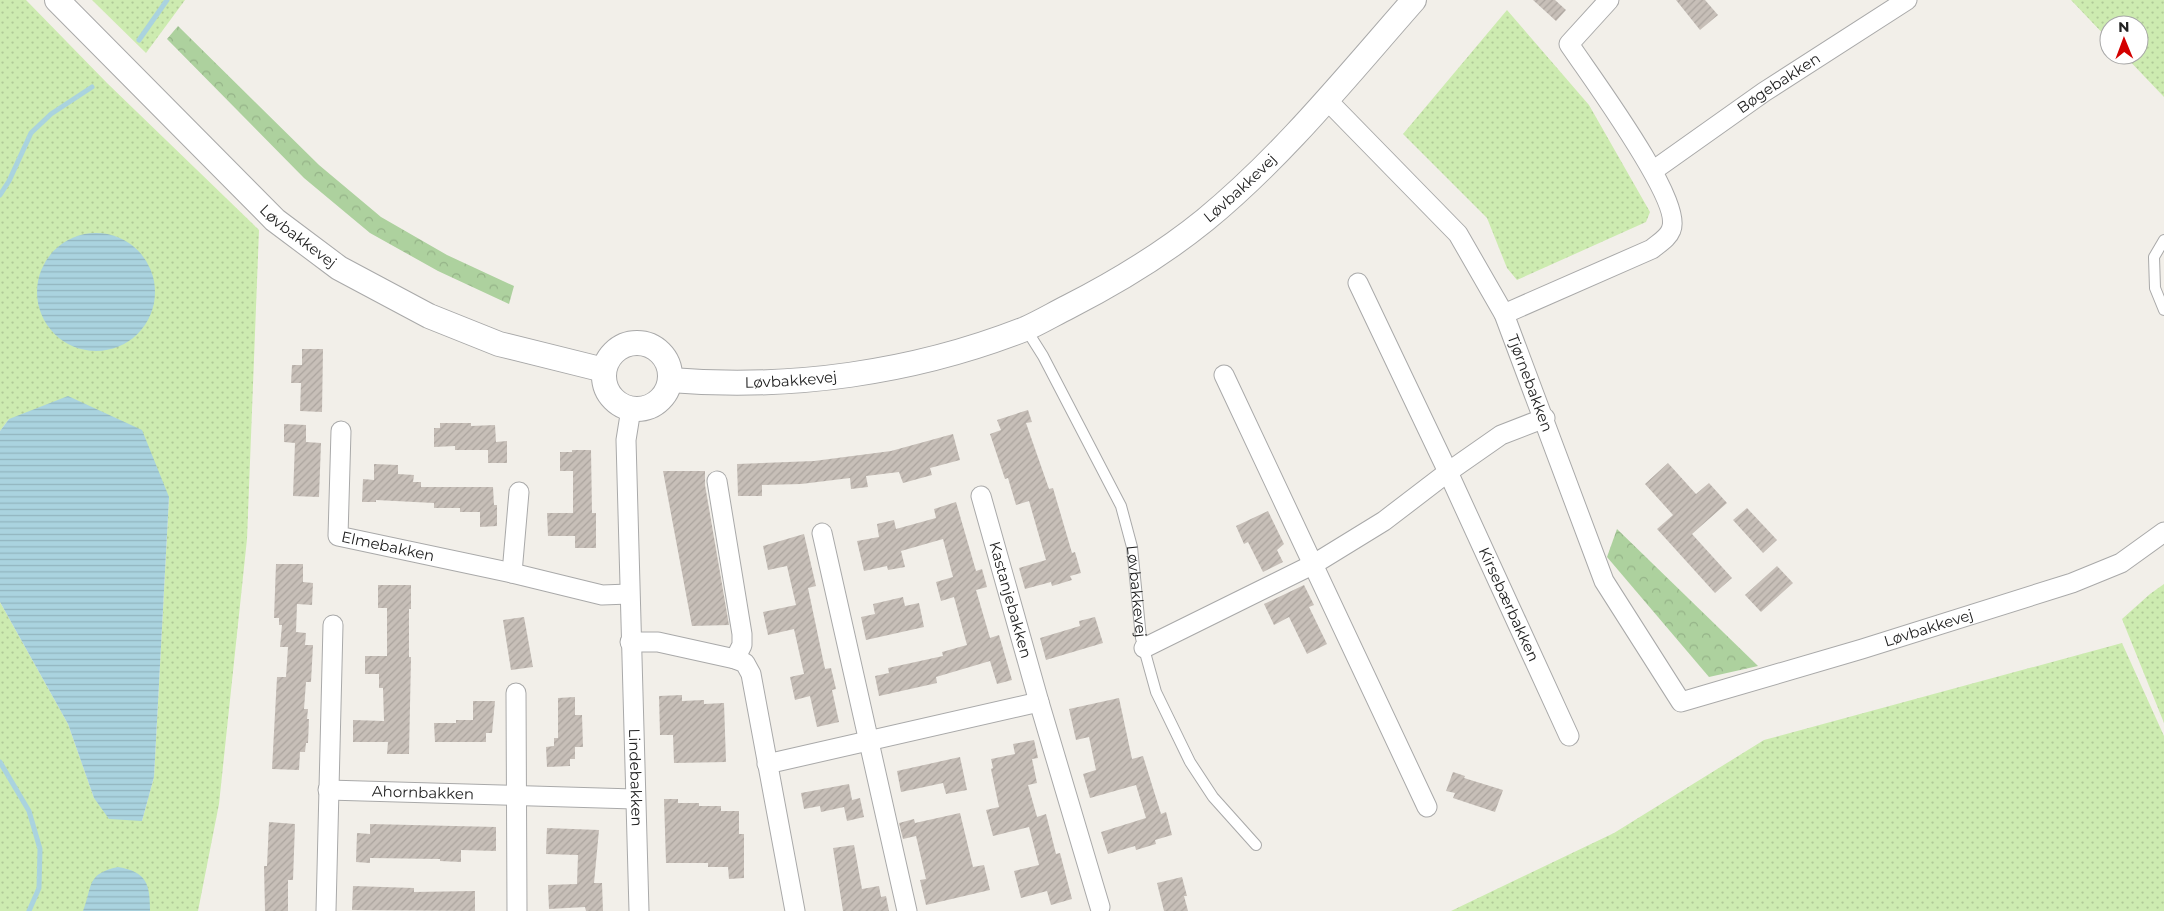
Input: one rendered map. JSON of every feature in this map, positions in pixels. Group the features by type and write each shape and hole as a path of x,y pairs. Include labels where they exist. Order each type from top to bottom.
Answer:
{"street":[{"name":"Løvbakkevej","path":"57,0 275,220 340,268 429,316 490,340 604,370"},
{"name":"Løvbakkevej","path":"670,380 774,382 851,375 924,360 1026,328 1092,295 1143,266 1206,219 1263,166 1414,0"},
{"path":"1504,314 1652,248 1664,240 1672,230 1673,219 1671,210 1654,170 1569,44 1609,0"},
{"name":"Bøgebakken","path":"1654,170 1764,92 1907,0"},
{"name":"Tjørnebakken","path":"1326,98 1458,234 1504,314 1545,418 1604,581 1681,702"},
{"name":"Kirsebærbakken","path":"1358,283 1448,472 1569,736"},
{"path":"633,342 642,343 658,349 664,355 670,371 670,380 664,396 657,402 642,409 631,409 624,407 610,396 604,380 604,370 617,349 633,342"},
{"path":"1224,376 1428,807"},
{"name":"Lindebakken","path":"631,409 626,440 638,911"},
{"path":"1144,648 1314,564 1384,521 1448,472 1501,435 1545,418"},
{"name":"Elmebakken","path":"341,431 338,536 512,573 602,595 629,594"},
{"path":"717,480 742,634 742,644 735,659"},
{"path":"512,573 519,492"},
{"name":"Kastanjebakken","path":"981,496 1039,702 1100,906"},
{"name":"Løvbakkevej","path":"1681,702 2072,583 2121,563 2164,532"},
{"path":"822,533 906,911"},
{"path":"326,911 333,625"},
{"path":"630,642 658,642 735,659 745,663 751,674 795,911"},
{"path":"516,693 517,911"},
{"path":"767,764 1039,702"},
{"name":"Ahornbakken","path":"328,790 634,799"}],"lane":[{"path":"2164,240 2154,257 2155,288 2164,310"},
{"name":"Løvbakkevej","path":"1026,328 1043,356 1121,506 1132,547 1141,638 1156,692 1190,762 1213,797 1256,846"}],"green space":[{"path":"0,0 26,0 107,83 259,230 247,539 219,804 198,911 0,911 0,602 68,724 94,798 142,821 154,777 169,497 9,419 0,431"},
{"path":"92,0 185,0 146,53"},
{"path":"2071,0 2164,0 2164,97 2134,65 2149,65 2149,15 2099,15 2099,29"},
{"path":"1507,10 1589,105 1650,212 1646,222 1517,280 1507,268 1487,218 1403,134"},
{"path":"178,26 319,165 381,217 447,255 514,286 509,304 438,271 370,233 304,178 167,39"},
{"path":"1617,529 1758,666 1709,677 1607,557"},
{"path":"2164,584 2164,723 2122,619"},
{"path":"2122,643 2164,736 2164,911 1451,911 1614,833 1764,740"}],"water":[{"path":"96,233 119,238 138,250 150,269 155,292 150,315 138,334 119,346 96,351 73,346 54,334 42,315 37,292 42,269 54,250 73,238"},
{"path":"68,396 142,430 169,497 154,777 142,821 109,819 94,798 68,724 0,602 0,431 9,419"},
{"path":"118,867 135,872 145,881 149,893 150,911 83,911 92,882 100,873"}],"building":[{"path":"1533,0 1555,0 1566,10 1556,21"},
{"path":"1676,0 1705,0 1718,15 1700,30"},
{"path":"302,349 323,349 322,412 300,411 301,383 291,383 292,365 302,365"},
{"path":"1028,410 1032,422 1026,423 1049,489 1053,488 1072,553 1075,552 1081,573 1070,576 1072,580 1052,586 1051,582 1025,589 1019,568 1046,560 1029,501 1016,505 1008,478 1005,479 990,434 1001,430 997,420"},
{"path":"440,423 471,423 471,426 495,425 496,442 507,441 507,463 488,463 488,450 455,450 455,446 434,447 434,428 440,428"},
{"path":"284,424 306,425 306,442 321,443 319,497 293,496 295,443 284,442"},
{"path":"953,434 960,460 930,468 932,475 903,483 899,472 866,476 868,487 851,489 850,478 801,484 762,485 762,496 738,496 737,464 814,461 891,451"},
{"path":"572,450 591,450 592,513 596,513 596,548 575,548 575,536 548,536 547,513 573,513 573,471 560,471 560,452 572,452"},
{"path":"1668,463 1696,494 1709,483 1727,503 1692,534 1732,578 1715,593 1657,529 1673,515 1645,484"},
{"path":"374,464 398,465 398,474 414,475 413,482 421,482 421,487 493,487 494,505 497,505 497,526 480,527 480,512 460,512 460,508 434,508 434,503 376,500 376,502 362,502 363,479 374,480"},
{"path":"663,471 705,471 705,485 729,625 692,626"},
{"path":"956,502 976,571 982,569 987,587 976,590 990,638 999,635 1012,680 997,684 990,661 936,677 937,683 879,696 875,676 889,673 888,668 943,656 942,652 967,645 954,597 941,601 936,582 953,577 943,539 901,551 905,567 888,570 887,566 864,571 857,541 879,537 877,524 894,520 896,529 936,518 934,509"},
{"path":"1747,508 1777,540 1763,553 1733,520"},
{"path":"1268,511 1284,544 1277,550 1283,562 1263,572 1248,542 1244,544 1236,526"},
{"path":"804,534 816,586 808,588 825,669 831,668 836,689 832,690 839,722 817,727 810,696 795,700 790,677 804,674 794,629 768,635 763,612 796,605 787,566 768,570 763,546"},
{"path":"276,564 303,564 303,582 313,583 312,605 297,604 296,632 306,633 305,645 313,645 311,682 306,682 304,709 308,709 308,743 306,743 305,752 300,752 299,770 272,769 277,677 286,677 288,647 280,647 282,625 279,625 279,618 274,618"},
{"path":"1777,566 1793,583 1761,612 1745,595"},
{"path":"378,585 411,585 411,609 409,609 409,657 411,657 409,754 387,754 388,742 353,742 353,720 384,721 383,688 379,688 379,674 365,674 365,656 387,656 387,608 378,608"},
{"path":"1304,585 1314,605 1309,607 1327,644 1307,654 1289,617 1274,625 1264,604"},
{"path":"903,597 905,606 919,603 924,627 866,640 861,617 875,614 873,604"},
{"path":"524,617 533,667 511,670 503,620"},
{"path":"1095,617 1103,643 1046,660 1040,638 1080,626 1079,621"},
{"path":"682,695 682,701 704,700 704,704 724,703 726,762 674,763 673,735 660,735 659,696"},
{"path":"575,697 575,715 582,715 583,747 575,747 575,759 570,759 570,766 547,767 546,747 554,746 554,738 558,738 558,698"},
{"path":"1119,698 1132,759 1143,756 1161,814 1166,812 1172,835 1155,840 1156,844 1136,850 1135,846 1108,854 1101,832 1146,818 1136,785 1090,798 1083,774 1096,770 1089,737 1076,740 1069,709"},
{"path":"473,701 495,701 492,733 486,733 486,742 435,742 434,723 456,723 456,720 473,720"},
{"path":"1034,740 1038,758 1032,759 1037,783 1028,785 1037,817 1046,814 1056,854 1060,853 1072,899 1051,905 1047,891 1021,898 1014,871 1039,865 1029,827 993,836 986,810 999,807 991,769 993,768 991,759 1015,754 1013,744"},
{"path":"960,757 967,790 946,794 943,783 901,792 897,771"},
{"path":"1453,772 1465,776 1464,778 1503,790 1495,812 1453,798 1455,793 1446,791"},
{"path":"849,784 852,800 860,798 864,817 847,821 844,807 821,812 820,806 804,809 801,793"},
{"path":"664,799 678,799 678,803 699,803 699,806 721,806 721,811 739,811 739,834 744,834 744,878 729,879 728,867 708,867 708,863 666,863"},
{"path":"960,813 973,867 984,865 990,890 926,905 920,880 926,879 916,836 903,839 899,823 914,819 915,823"},
{"path":"269,822 295,824 293,880 288,880 288,911 265,911 264,866 267,866"},
{"path":"370,824 496,827 496,851 461,850 461,862 440,861 440,859 370,858 370,863 356,862 357,833 370,834"},
{"path":"547,828 599,830 594,883 602,883 603,911 586,911 585,907 549,909 548,885 577,884 578,855 546,854"},
{"path":"854,845 862,889 879,886 881,897 886,896 889,911 843,911 833,848"},
{"path":"1182,877 1187,896 1184,896 1188,911 1164,911 1157,883"},
{"path":"353,886 414,888 414,892 475,891 475,911 352,910"}],"waterway":[{"path":"139,40 167,0"},
{"path":"0,195 9,181 31,133 51,114 92,87"},
{"path":"0,762 29,811 40,849 39,888 29,911"}]}
